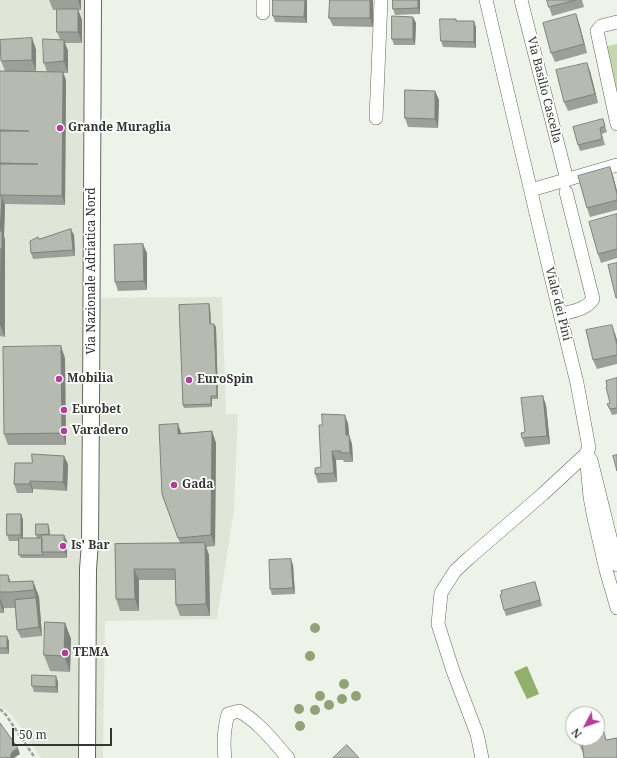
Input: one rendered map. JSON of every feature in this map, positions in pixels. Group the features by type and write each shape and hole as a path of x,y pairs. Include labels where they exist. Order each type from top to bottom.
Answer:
{"main road":[{"name":"Via Nazionale Adriatica Nord","path":"87,758 91,413 93,0"}],"street":[{"path":"376,118 380,0"},
{"name":"Viale dei Pini","path":"486,0 577,383 589,448 586,454 590,497 611,568 617,608"},
{"name":"Via Basilio Cascella","path":"521,0 593,299 590,304 584,307 560,315"},
{"path":"617,22 601,26 597,31 617,124"},
{"path":"531,190 566,186 617,164"},
{"path":"482,758 477,734 453,672 438,624 441,593 455,571 586,454 591,460 611,514 611,568"},
{"path":"225,758 223,743 224,727 228,714 239,711 249,716 260,725 288,758"}],"path":[{"path":"0,709 6,715 35,758"}],"shaded area":[{"path":"0,0 86,0 84,298 222,297 226,414 238,414 234,510 217,619 105,621 103,758 41,758 12,715 0,706"},
{"path":"617,44 617,126 598,48"},
{"path":"527,666 539,694 527,699 514,672"}],"building":[{"path":"273,0 305,0 304,17 273,16"},
{"path":"330,0 370,0 370,18 329,18"},
{"path":"393,0 418,0 418,8 393,9"},
{"path":"547,0 576,0 549,7"},
{"path":"57,9 78,9 78,32 57,32"},
{"path":"576,14 584,44 551,53 543,23"},
{"path":"392,16 413,17 413,39 392,39"},
{"path":"440,19 474,21 474,42 441,41"},
{"path":"32,38 32,60 1,61 0,40"},
{"path":"43,39 64,40 64,61 44,63"},
{"path":"587,63 595,94 564,102 556,70"},
{"path":"0,71 63,72 62,196 0,195 0,164 38,164 0,163 0,131 29,131 0,130"},
{"path":"405,90 435,91 435,119 405,118"},
{"path":"603,119 605,126 600,128 602,139 578,145 573,127"},
{"path":"610,167 617,194 617,200 587,208 578,176"},
{"path":"0,197 2,197 0,231"},
{"path":"617,214 617,249 598,254 589,222"},
{"path":"71,229 73,250 31,253 30,241 38,237 39,239"},
{"path":"0,231 2,231 2,251 0,249"},
{"path":"143,244 144,281 115,282 114,245"},
{"path":"0,249 1,249 0,325"},
{"path":"617,263 617,298 616,298 608,265"},
{"path":"209,304 210,324 214,324 217,396 211,396 211,404 183,405 179,305"},
{"path":"612,325 617,345 617,355 593,360 586,330"},
{"path":"61,346 62,433 4,434 3,347"},
{"path":"617,378 617,408 610,409 607,404 610,403 606,381"},
{"path":"543,396 547,436 522,438 521,433 525,432 521,398"},
{"path":"322,414 345,415 346,435 349,435 350,453 332,451 334,473 315,474 315,468 321,467 319,425 322,425"},
{"path":"178,424 178,434 212,431 211,535 178,538 162,494 159,425"},
{"path":"32,454 64,456 63,482 30,481 30,484 14,484 15,463 32,463"},
{"path":"617,455 617,471 613,456"},
{"path":"7,514 21,514 21,535 7,535"},
{"path":"36,524 48,524 49,534 36,535"},
{"path":"42,535 64,535 65,552 42,552"},
{"path":"19,538 42,538 43,555 19,555"},
{"path":"205,543 206,604 176,605 175,569 134,569 135,599 116,599 115,544"},
{"path":"291,559 293,588 270,589 269,560"},
{"path":"0,575 8,575 9,582 33,581 34,590 0,592"},
{"path":"535,582 540,600 504,610 500,595 502,594 501,591"},
{"path":"36,598 39,627 17,630 15,600"},
{"path":"45,622 65,623 64,656 44,655"},
{"path":"0,636 7,636 7,648 0,648"},
{"path":"32,675 56,676 56,687 32,686"},
{"path":"0,723 18,748 12,752 10,758 0,758"},
{"path":"605,736 606,740 617,738 617,758 584,758 582,746 605,746"},
{"path":"347,745 359,758 333,758"}],"place":[{"name":"Grande Muraglia","path":"60,128"},
{"name":"Mobilia","path":"59,379"},
{"name":"EuroSpin","path":"189,380"},
{"name":"Eurobet","path":"64,410"},
{"name":"Varadero","path":"64,431"},
{"name":"Gada","path":"174,485"},
{"name":"Is' Bar","path":"63,546"},
{"name":"TEMA","path":"65,653"}]}
